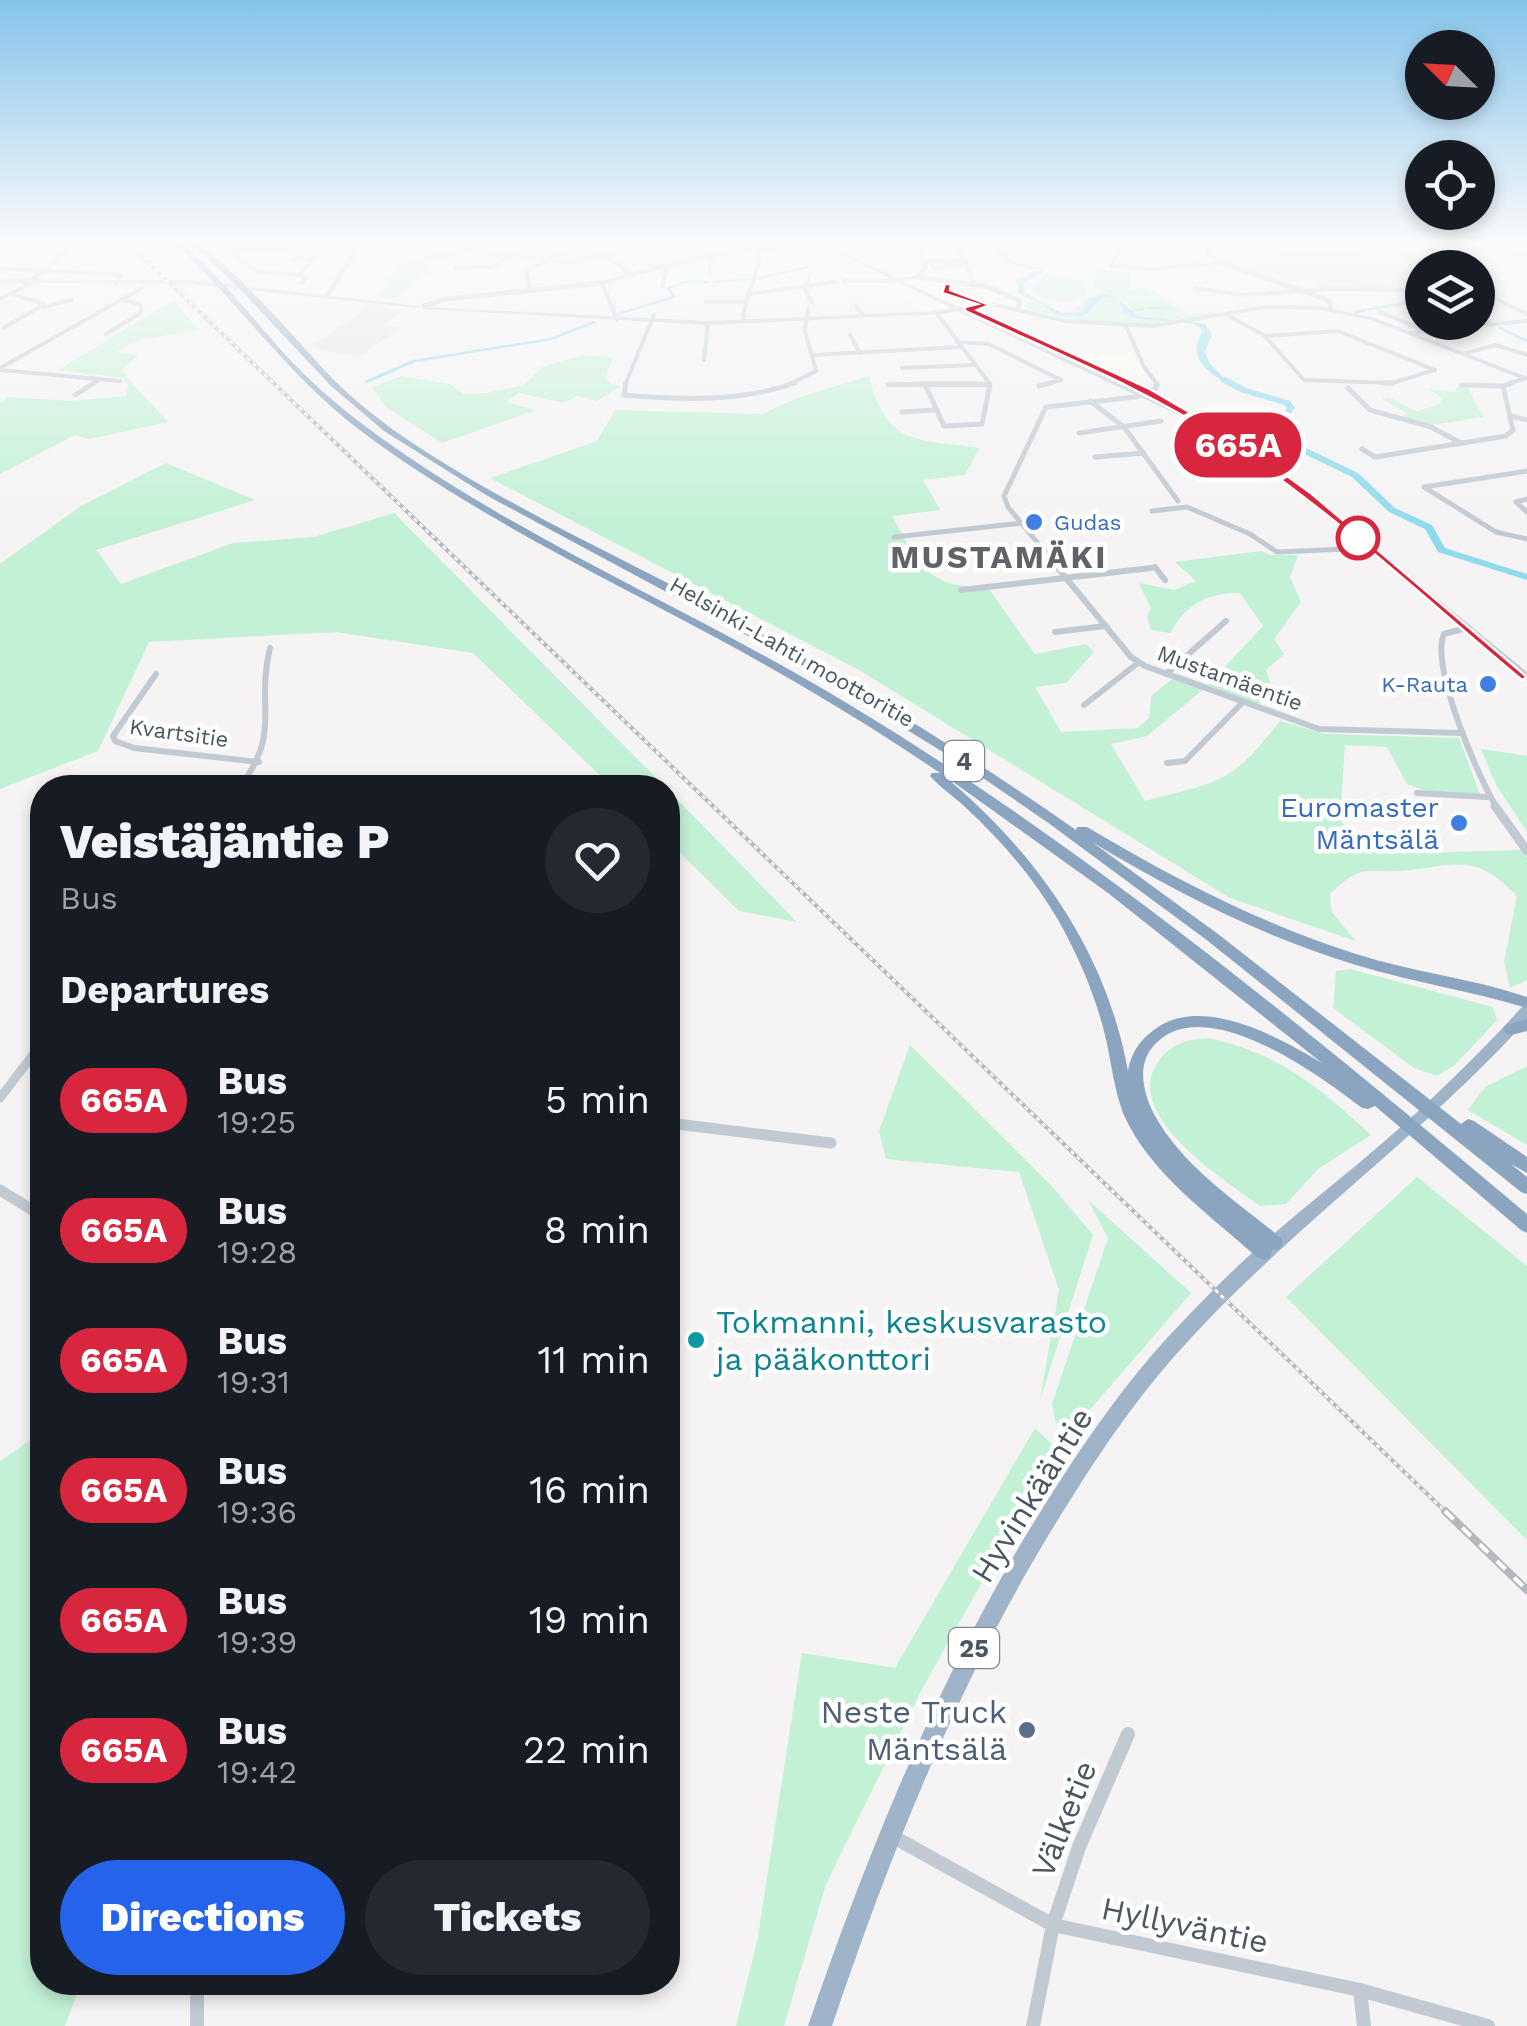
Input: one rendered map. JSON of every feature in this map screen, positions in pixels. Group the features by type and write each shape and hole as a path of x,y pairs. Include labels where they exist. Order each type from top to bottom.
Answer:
{"highway":[{"name":"Helsinki-Lahti moottoritie","path":"268,336 316,390 410,462 492,512 761,656 999,808 1134,904 1302,1036 1527,1227"},
{"name":"Helsinki-Lahti moottoritie","path":"286,336 333,387 412,446 500,500 777,645 923,734 1153,891 1301,1003 1527,1187"},
{"path":"850,710 967,802 1043,884 1093,974 1135,1120 1182,1176 1269,1247"},
{"path":"923,734 1136,863 1226,910 1354,959 1527,1003"},
{"path":"1480,991 1503,994 1527,990"},
{"path":"1301,1003 1527,1166"},
{"name":"Hyvinkääntie","path":"820,2026 888,1834 969,1657 1050,1515 1136,1388 1269,1247 1391,1146 1519,1027 1527,1011"},
{"path":"1269,1247 1184,1162 1148,1117 1140,1101 1135,1072 1139,1055 1158,1033 1173,1026 1211,1023 1250,1032 1275,1043 1359,1096 1527,1227"}],"main road":[{"path":"1022,336 1146,392 1265,464 1527,677"},
{"path":"1428,340 1527,379"}],"street":[{"path":"0,371 64,336"},
{"path":"646,336 624,395 758,395 816,371 808,336"},
{"path":"704,360 707,336"},
{"path":"850,336 860,352"},
{"path":"952,336 990,384"},
{"path":"1130,336 1144,367 1158,384 1146,392"},
{"path":"1265,336 1301,378 1310,382 1392,383 1435,370 1349,336"},
{"path":"1265,336 1272,336"},
{"path":"902,338 911,350"},
{"path":"814,355 988,344 1062,380 1039,386"},
{"path":"1463,354 1495,345 1527,355"},
{"path":"902,368 974,365"},
{"path":"0,371 120,381"},
{"path":"75,394 100,379"},
{"path":"1462,385 1503,386 1527,379"},
{"path":"924,384 944,426 976,426 982,424 990,384"},
{"path":"888,385 990,384"},
{"path":"1362,450 1375,457 1510,434 1514,430 1503,386"},
{"path":"1348,388 1370,410 1431,427 1461,443"},
{"name":"Mustamäentie","path":"1146,392 1046,407 1004,496 1138,663 1329,731 1462,733"},
{"path":"1090,401 1124,427 1178,500"},
{"path":"902,412 935,410"},
{"path":"1510,416 1527,420"},
{"path":"1080,433 1161,422"},
{"path":"1095,456 1144,454"},
{"path":"1527,470 1424,487 1496,532 1527,539"},
{"path":"1527,499 1516,502 1527,512"},
{"path":"1152,511 1186,507 1250,534 1277,552 1370,548"},
{"path":"894,538 1022,523"},
{"path":"961,590 1153,568 1166,580"},
{"path":"1166,674 1226,621"},
{"path":"1055,632 1105,626"},
{"path":"1466,628 1444,634 1440,644 1462,733 1488,797 1527,851"},
{"path":"249,775 259,762 263,744 265,663 270,648"},
{"path":"1084,706 1138,663"},
{"name":"Kvartsitie","path":"156,674 113,736 115,741 134,748 259,762"},
{"path":"1167,763 1185,760 1243,702"},
{"path":"1417,794 1488,797"},
{"path":"0,1098 30,1058"},
{"path":"680,1124 831,1143"},
{"path":"0,1190 30,1209"},
{"name":"Välketie","path":"1034,2026 1053,1925 1078,1847 1128,1734"},
{"name":"Hyllyväntie","path":"888,1834 1053,1925 1360,1990 1488,2026"},
{"path":"1360,1990 1364,2026"},
{"path":"197,1995 197,2026"}],"shaded area":[{"path":"327,336 389,336 358,357 310,347"},
{"path":"1070,353 1132,353 1148,379 1129,380"}],"green space":[{"path":"115,336 165,336 138,340 116,352 138,355 121,371 168,422 89,439 75,435 0,474 0,403 7,397 71,401 126,396 128,385 123,378 58,370"},
{"path":"584,355 613,358 605,378 621,386 597,401 577,396 564,403 519,393 506,402 536,410 442,443 385,406 372,387 401,376 450,384 464,394 486,393 524,385 542,367"},
{"path":"869,376 885,416 907,435 979,448 965,475 923,480 940,510 892,516 917,559 938,578 951,583 986,585 1035,654 1086,644 1094,652 1066,683 1035,687 1061,732 1138,728 1149,718 1151,696 1178,674 1208,685 1263,626 1240,593 1199,602 1170,633 1151,630 1147,616 1151,609 1139,583 1174,590 1196,581 1175,562 1261,551 1298,555 1290,577 1301,602 1274,639 1284,654 1266,670 1271,686 1258,706 1206,687 1147,736 1111,744 1145,801 1222,778 1248,758 1280,721 1326,734 1459,738 1480,794 1431,793 1407,784 1387,747 1345,745 1340,821 1379,854 1522,850 1527,858 1527,980 1510,988 1504,962 1517,896 1490,873 1455,865 1367,871 1351,877 1330,894 1331,911 1356,941 1230,898 859,670 490,478 597,441 615,410 762,414 797,398"},
{"path":"1459,383 1479,385 1467,386 1483,417 1432,425 1401,417 1408,414 1382,399 1389,397 1416,411 1438,405 1443,398 1428,389 1455,392"},
{"path":"166,463 255,500 96,550 121,584 233,543 314,537 394,513 653,775 600,775 473,653 336,632 149,642 98,751 0,789 0,564 81,506"},
{"path":"1481,749 1527,756 1527,832 1496,785"},
{"path":"680,802 797,922 739,911 680,853"},
{"path":"1350,969 1493,1007 1497,1020 1455,1065 1437,1076 1414,1068 1333,1008 1336,971"},
{"path":"1209,1038 1258,1053 1297,1074 1371,1135 1318,1169 1286,1204 1260,1206 1183,1146 1154,1106 1150,1085 1161,1058 1179,1044"},
{"path":"910,1045 1052,1186 1093,1235 1040,1400 1059,1290 1019,1172 886,1159 879,1131"},
{"path":"1527,1066 1527,1145 1468,1110 1485,1087"},
{"path":"1417,1177 1527,1266 1527,1540 1286,1297"},
{"path":"1088,1200 1191,1293 1068,1435 1055,1420 1052,1404 1108,1238"},
{"path":"1035,1428 1057,1449 922,1689 826,1884 784,2026 736,2026 757,1942 802,1653 895,1668"},
{"path":"30,1440 30,1995 77,1995 65,2026 0,2026 0,1461"}],"water":[{"path":"1200,336 1212,336 1205,351 1209,363 1241,388 1204,367 1197,346"}],"waterway":[{"path":"366,382 414,361 560,336"},
{"path":"1516,336 1527,341"},
{"path":"1223,379 1243,390 1287,403 1291,408 1270,434 1355,475 1392,510 1429,527 1441,550 1527,577"}],"railway":[{"path":"224,336 1448,1514"},
{"path":"1445,1511 1527,1590"}],"bus line":[{"name":"665A","path":"1026,336 1145,390 1235,443 1308,497 1527,677"}],"place":[{"name":"Gudas","path":"1034,522"},
{"name":"K-Rauta","path":"1488,684"},
{"name":"Euromaster Mäntsälä","path":"1459,823"},
{"name":"Tokmanni, keskusvarasto ja pääkonttori","path":"696,1340"},
{"name":"Neste Truck Mäntsälä","path":"1027,1730"}],"district":[{"name":"MUSTAMÄKI","path":"999,557"}]}
